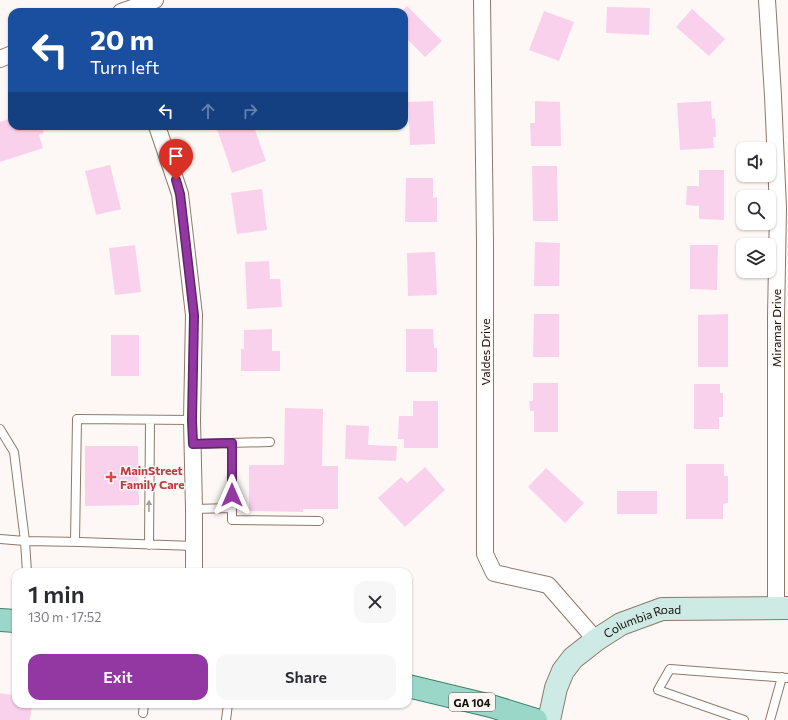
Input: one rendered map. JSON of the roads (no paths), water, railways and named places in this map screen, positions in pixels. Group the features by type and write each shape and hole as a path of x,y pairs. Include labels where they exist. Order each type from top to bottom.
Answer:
{"main road":[{"name":"Columbia Road","path":"549,720 556,688 563,671 574,658 596,640 621,624 662,609 782,608"},
{"path":"0,620 12,621"},
{"name":"GA 104","path":"412,687 491,706 536,720"}],"street":[{"path":"132,8 155,0"},
{"name":"Valdes Drive","path":"482,0 486,241 484,554 494,573 548,585 596,640"},
{"name":"Miramar Drive","path":"767,0 778,208 776,318 782,608"},
{"path":"158,130 180,194 194,315 192,420 194,568"}],"lane":[{"path":"75,542 77,419 150,421 192,420"},
{"path":"149,545 150,421"},
{"path":"0,429 14,452 27,568"},
{"path":"193,444 270,442"},
{"path":"232,443 232,520 319,521"},
{"path":"194,509 232,508"},
{"path":"0,539 25,542 194,546"},
{"path":"744,720 658,690 670,669 785,678 770,720"},
{"path":"226,720 228,708"}],"place":[{"name":"MainStreet Family Care","path":"111,477"}]}
